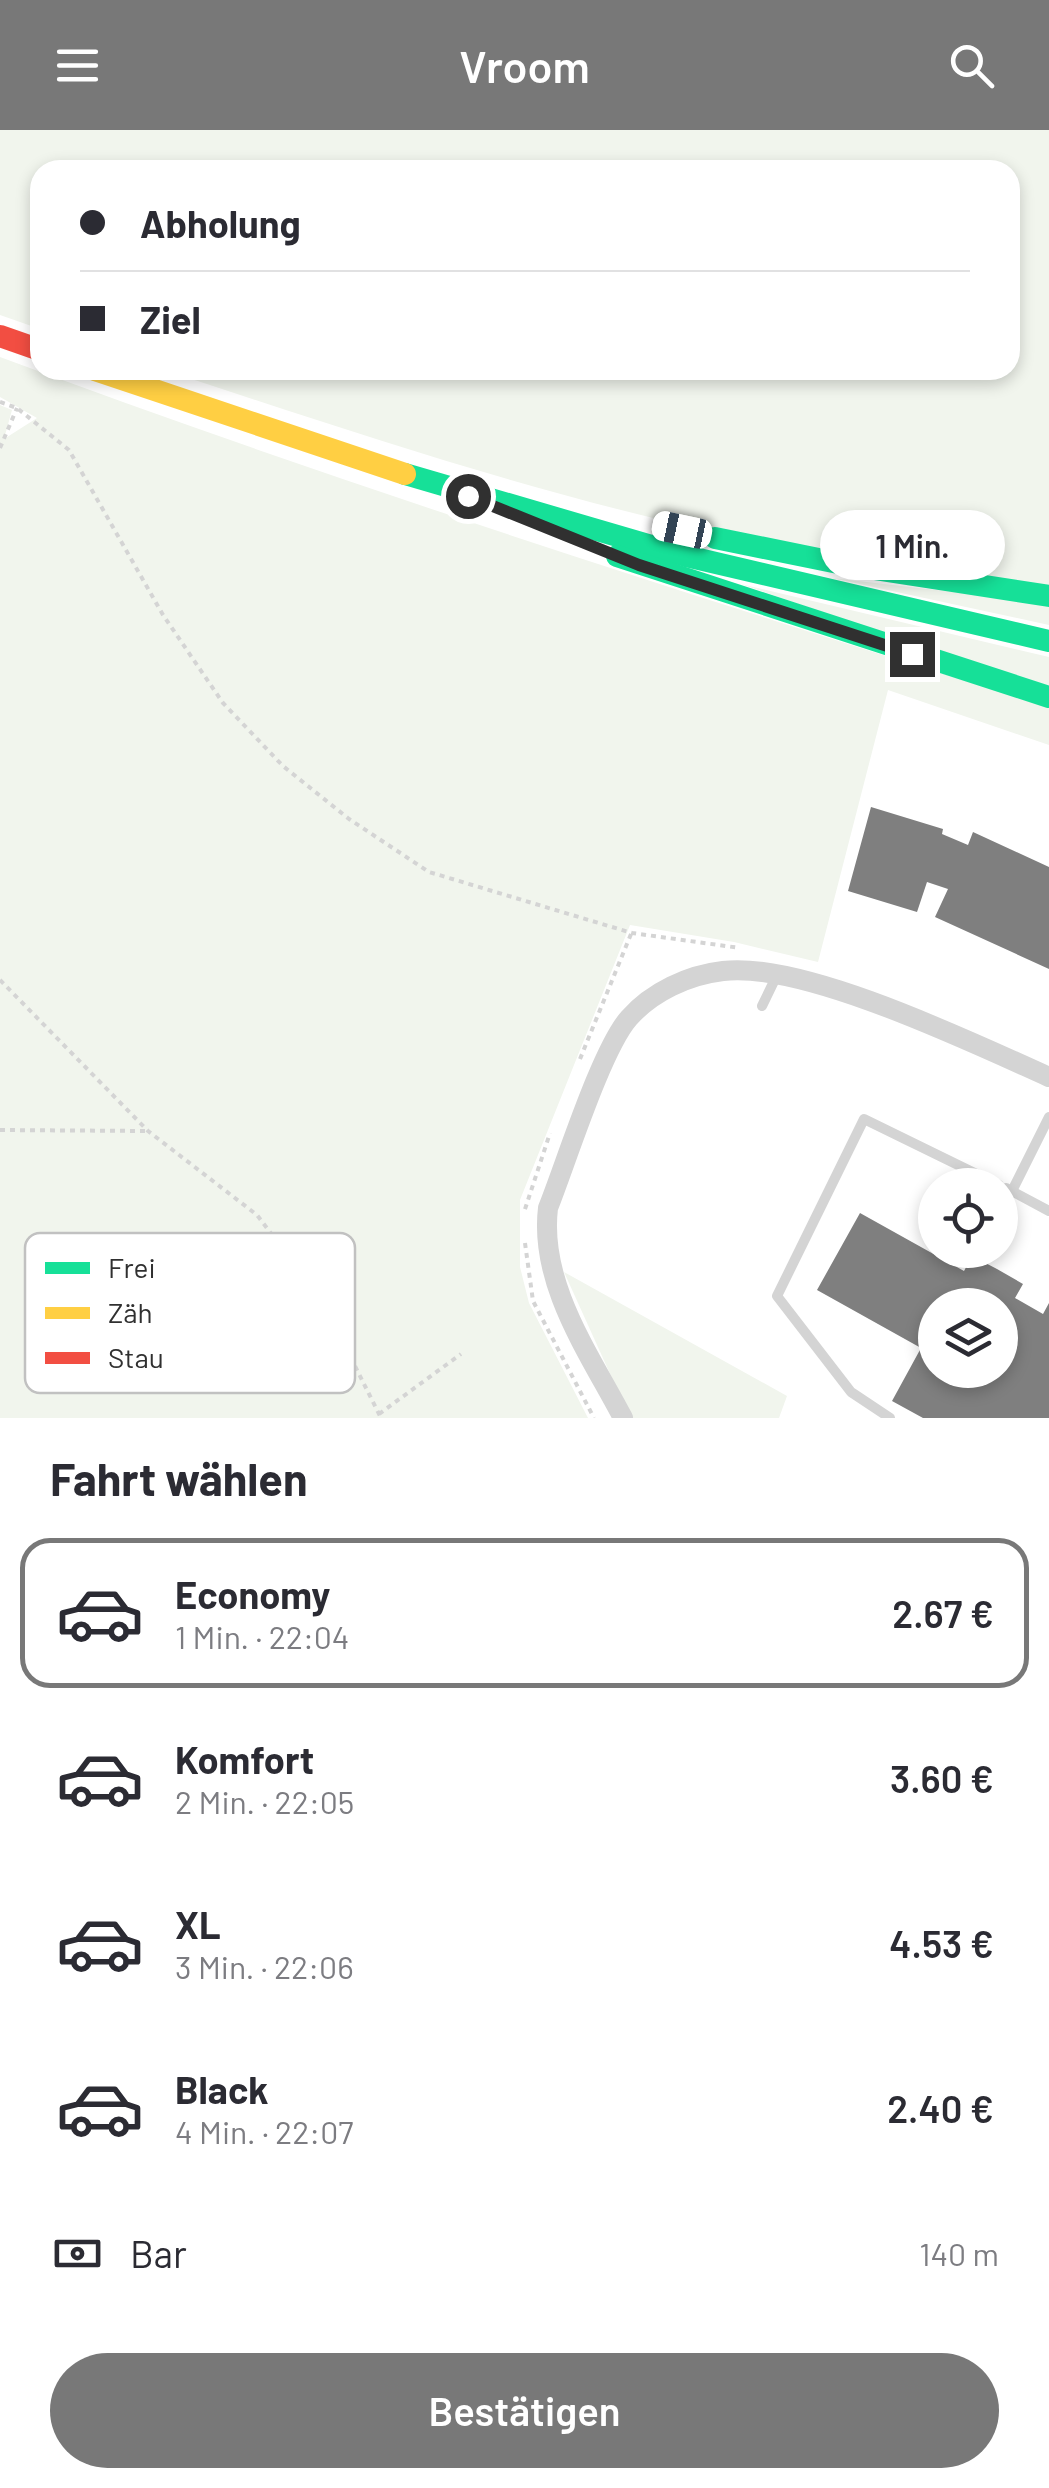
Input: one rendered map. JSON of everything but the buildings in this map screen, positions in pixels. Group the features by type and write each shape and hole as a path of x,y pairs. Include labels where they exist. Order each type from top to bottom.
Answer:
{"highway":[{"path":"0,336 30,346"},
{"path":"124,380 502,507 639,565 1049,697"},
{"path":"502,507 648,524 848,565 1049,596"},
{"path":"502,507 966,624 1049,641"}],"street":[{"path":"623,1418 555,1286 545,1232 548,1208 617,1035 630,1017 659,992 723,971 777,974 920,1019 1049,1076"}],"lane":[{"path":"762,1006 777,974"},
{"path":"1018,1179 1049,1117"},
{"path":"890,1418 850,1392 776,1296 864,1118 965,1168"},
{"path":"1018,1194 1049,1211"}],"path":[{"path":"0,402 16,408 70,450 163,615 223,703 284,766 349,819 429,872 632,932 752,951"},
{"path":"0,448 16,408"},
{"path":"0,980 148,1131 257,1215 271,1233"},
{"path":"0,1130 148,1131"},
{"path":"355,1366 380,1416 461,1354"}],"shaded area":[{"path":"0,130 1049,130 1049,590 795,548 645,516 463,466 195,380 1020,380 1020,160 30,160 30,326 0,315"},
{"path":"0,357 30,368 30,380 62,380 391,495 1049,707 1049,745 888,690 818,962 734,942 630,925 520,1200 520,1267 529,1303 588,1418 0,1418 0,405 12,410 4,439 37,418 0,397"},
{"path":"832,578 1049,603 1049,625"},
{"path":"741,584 1049,657 1049,691"},
{"path":"564,1272 787,1396 779,1418 630,1418"}],"traffic: fast":[{"path":"405,474 686,556 1049,641"},
{"path":"715,538 848,565 1049,596"},
{"path":"617,556 1049,697"}],"traffic: slow":[{"path":"125,380 405,474"}],"traffic: jam":[{"path":"0,336 30,346"}],"route":[{"path":"468,496 639,565 912,654"}]}
